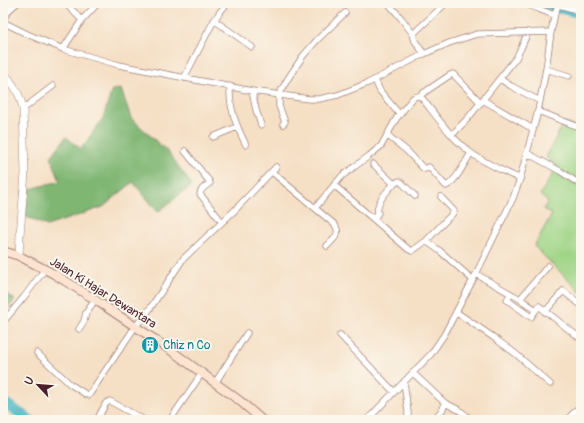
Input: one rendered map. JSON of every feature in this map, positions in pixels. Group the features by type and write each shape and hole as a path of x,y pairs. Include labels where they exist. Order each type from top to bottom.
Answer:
{"main road":[{"name":"Jalan Ki Hajar Dewantara","path":"3,251 19,256 45,269 95,300 169,349 240,401 262,420"}],"street":[{"path":"17,3 10,9 3,21 27,34 63,49 119,65 252,91 309,99 319,99 338,95 375,80 424,54 449,43 477,34 551,32"},
{"path":"65,3 82,20"},
{"path":"63,49 82,20 98,3"},
{"path":"184,78 214,20 228,3"},
{"path":"388,3 413,34 415,41 424,54"},
{"path":"413,34 446,3"},
{"path":"523,3 581,11"},
{"path":"367,420 437,346 473,280 513,198 520,179 538,111 556,7"},
{"path":"283,124 285,122 279,106 279,95 287,80 303,56 345,13"},
{"path":"214,20 252,47"},
{"path":"452,135 482,102 516,58 527,33"},
{"path":"546,69 569,76"},
{"path":"3,71 18,91 23,109 25,173 20,224 19,256"},
{"path":"315,208 342,176 381,146 400,115 413,98 419,96 450,75 453,74 482,102 533,129"},
{"path":"500,79 540,102"},
{"path":"375,80 380,91 400,115"},
{"path":"23,109 53,86"},
{"path":"230,86 229,95 233,116 246,145"},
{"path":"252,91 261,125"},
{"path":"419,96 447,130 471,153 520,179"},
{"path":"538,111 581,128"},
{"path":"213,137 237,127"},
{"path":"387,135 407,151 423,168 430,167 446,186 453,181 471,153"},
{"path":"185,151 209,181 210,183 202,190 200,194 222,222"},
{"path":"527,153 581,184"},
{"path":"373,164 394,184"},
{"path":"37,353 70,384 87,395 90,395 183,258 222,222 276,167"},
{"path":"272,172 334,224 338,231 327,246"},
{"path":"374,219 378,215 377,208 387,191 399,181 415,196"},
{"path":"334,185 410,250 414,250 426,240 451,216 454,211 441,196"},
{"path":"426,240 440,250 473,280"},
{"path":"520,299 548,266"},
{"path":"3,322 45,269"},
{"path":"476,274 520,299 536,310"},
{"path":"545,312 563,291 581,305"},
{"path":"511,294 507,300 531,317 539,306 581,339"},
{"path":"79,329 84,321 86,313 95,300"},
{"path":"456,312 516,354 550,384"},
{"path":"215,383 246,333"},
{"path":"340,335 394,392"},
{"path":"170,420 202,373"},
{"path":"413,373 445,402 472,420"},
{"path":"404,382 408,420"},
{"path":"97,420 106,403 110,401 144,420"},
{"path":"433,420 443,409 445,402"},
{"path":"567,420 581,405"}],"green space":[{"path":"121,89 131,118 168,152 192,185 158,212 133,182 103,207 47,226 24,216 23,191 60,181 51,157 66,137 81,149 103,118 112,90"},
{"path":"564,122 581,130 581,293 534,246 552,214 543,209 548,202 540,195 557,167 546,157"},
{"path":"3,291 15,300 3,314"}],"waterway":[{"path":"535,3 581,16"},
{"path":"3,402 30,420"}],"place":[{"name":"Chiz n Co","path":"150,345"}]}
